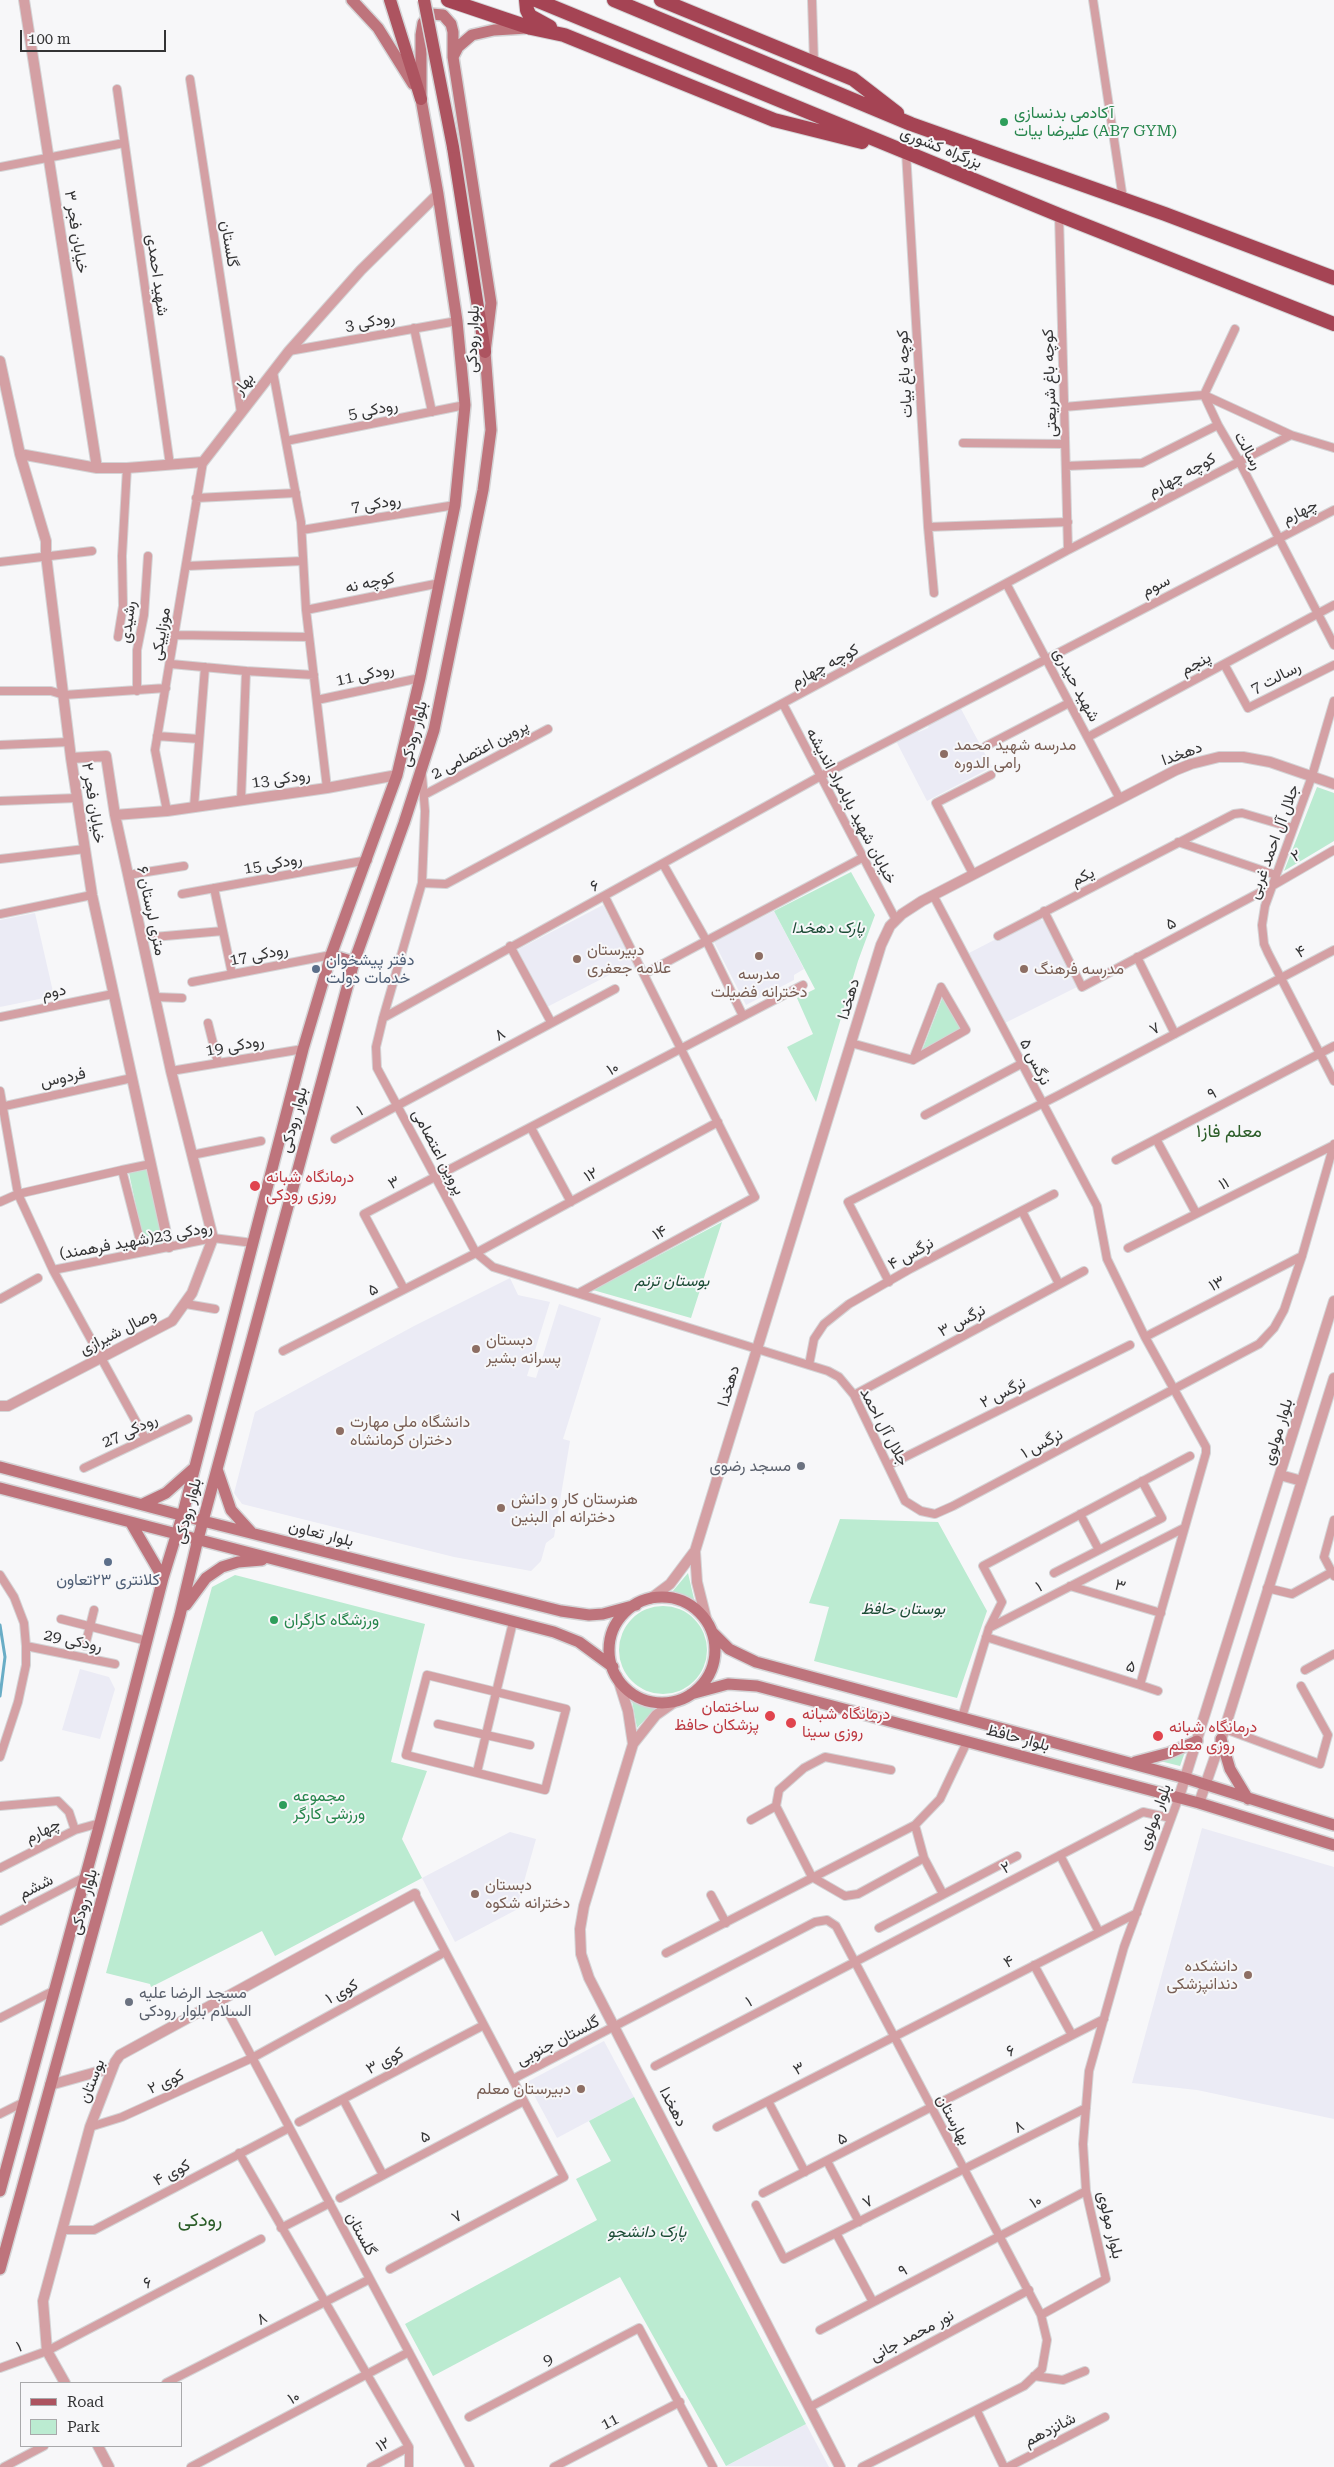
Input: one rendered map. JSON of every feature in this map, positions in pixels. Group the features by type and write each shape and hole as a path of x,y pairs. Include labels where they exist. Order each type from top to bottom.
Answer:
{"highway":[{"path":"448,0 487,15 530,22 564,34 774,120 906,152"},
{"path":"526,0 530,22"},
{"name":"بزرگراه کشوری","path":"536,0 1059,215 1334,324"},
{"name":"بزرگراه کشوری","path":"614,0 911,124 1123,199 1334,278"},
{"path":"661,0 853,79 911,124"}],"main road":[{"path":"352,0 378,28 421,99"},
{"path":"390,0 421,99"},
{"path":"424,0 453,148 485,352"},
{"name":"بلوار رودکی","path":"0,2191 100,1823 163,1578 178,1535 303,1049 331,955 368,860 397,775 440,583 455,505 465,405 457,321 438,194 421,99 421,35 423,23 431,14 443,15 451,24 453,32 453,57 491,303 485,352 491,430 483,490 434,730 354,962 217,1468 180,1615 0,2268"},
{"path":"453,57 465,40 479,32 530,22"},
{"path":"331,955 354,962"},
{"name":"بلوار تعاون","path":"0,1466 203,1521 574,1614 603,1614 636,1605"},
{"path":"143,1504 166,1494 194,1468"},
{"path":"217,1468 231,1510 238,1521 253,1533"},
{"path":"0,1488 571,1638 591,1650 614,1672 630,1692 642,1699 656,1702 676,1701 691,1694 706,1679 712,1666 715,1652 710,1627 692,1606 679,1600 665,1597 650,1599 636,1605 622,1616 613,1632 610,1649 614,1672"},
{"path":"131,1523 163,1578"},
{"path":"180,1615 199,1586 222,1567 246,1560 274,1560"},
{"name":"بلوار حافظ","path":"710,1627 729,1649 756,1662 1132,1763 1334,1825"},
{"name":"بلوار حافظ","path":"691,1694 717,1685 746,1684 1199,1803 1334,1845"},
{"path":"1223,1734 1230,1769 1248,1799"},
{"path":"1132,1763 1154,1758 1197,1741"}],"street":[{"name":"خیابان فجر ۳","path":"24,0 97,468"},
{"path":"812,0 814,63"},
{"path":"1093,0 1123,199"},
{"name":"گلستان","path":"190,78 241,413"},
{"name":"شهید احمدی","path":"117,89 170,464"},
{"path":"0,167 124,142"},
{"name":"کوچه باغ بیات","path":"906,152 928,527 934,593"},
{"name":"بهار","path":"203,462 289,351 360,270 438,194"},
{"name":"کوچه باغ شریعتی","path":"1059,215 1068,550"},
{"name":"رودکی 3","path":"289,351 457,321"},
{"path":"414,328 432,412"},
{"path":"1204,395 1236,329"},
{"name":"خیابان فجر ۲","path":"0,361 20,454 46,541 46,555 76,798 92,895 169,1248"},
{"path":"273,372 302,530 306,610 327,788"},
{"path":"1064,407 1204,395 1291,435 1334,448"},
{"name":"رسالت","path":"1204,395 1218,426 1239,461 1334,645"},
{"name":"رودکی 5","path":"286,441 465,405"},
{"path":"1066,466 1142,463 1218,426"},
{"name":"کوچه چهارم","path":"422,883 446,884 1007,585 1068,550 1291,435"},
{"path":"963,443 1065,444"},
{"path":"20,454 97,468 127,468 203,462"},
{"name":"موزاییکی","path":"167,810 155,750 176,634 203,462"},
{"path":"118,637 123,606 122,556 127,468"},
{"path":"196,498 296,493"},
{"name":"رودکی 7","path":"302,530 455,505"},
{"name":"چهارم","path":"1279,538 1334,510"},
{"path":"928,527 1068,522"},
{"name":"سوم","path":"820,777 1279,538"},
{"path":"0,562 92,551"},
{"name":"رشیدی","path":"137,691 137,650 144,615 148,556"},
{"path":"187,566 303,561"},
{"name":"کوچه نه","path":"306,610 440,583"},
{"name":"شهید حیدری","path":"1007,585 1120,799"},
{"path":"1318,614 1334,605"},
{"name":"پنجم","path":"1088,738 1318,614"},
{"path":"176,634 309,637"},
{"path":"171,664 314,675"},
{"name":"رسالت 7","path":"1224,664 1248,708 1334,665"},
{"path":"194,807 204,667"},
{"path":"241,800 246,671"},
{"name":"رودکی 11","path":"316,700 420,678"},
{"path":"0,691 51,692 64,695 166,688"},
{"path":"986,746 1069,702"},
{"path":"1312,776 1334,702"},
{"name":"خیابان شهید بابامراد اندیشه","path":"782,704 896,920"},
{"name":"پروین اعتصامی 2","path":"424,794 548,729"},
{"path":"158,736 199,739"},
{"path":"0,745 69,742"},
{"name":"۶ متری لرستان","path":"71,758 106,756 115,815 171,1071"},
{"name":"دهخدا","path":"695,1551 881,945 896,920 933,894 1176,770 1219,757 1255,759 1334,784"},
{"name":"پروین اعتصامی","path":"421,772 425,811 422,883 376,1046 377,1068 476,1253 493,1267 756,1348"},
{"name":"رودکی 13","path":"115,815 194,807 327,788 397,775"},
{"path":"973,874 936,803 991,775"},
{"name":"جلال آل احمد غربی","path":"1312,776 1272,886 1263,917 1263,935 1268,953 1334,1081"},
{"name":"۶","path":"383,1018 510,946 605,896 820,777"},
{"path":"0,801 76,798"},
{"name":"یکم","path":"998,936 1234,814 1242,813 1293,828"},
{"path":"1178,842 1276,875"},
{"path":"0,859 85,849"},
{"name":"۲","path":"1272,886 1334,850"},
{"path":"644,974 862,858"},
{"name":"رودکی 15","path":"182,894 368,860"},
{"path":"663,864 706,940 744,1016"},
{"path":"128,875 184,866"},
{"name":"۵","path":"1044,911 1082,987 1272,886"},
{"path":"214,888 232,974"},
{"name":"نرگس ۵","path":"888,1282 848,1202 1041,1104 933,894"},
{"path":"0,914 92,895"},
{"path":"605,896 718,1122"},
{"path":"142,938 223,931"},
{"path":"510,946 551,1022"},
{"name":"۴","path":"1281,978 1334,950"},
{"name":"رودکی 17","path":"192,982 331,955"},
{"path":"1137,957 1175,1034"},
{"name":"۷","path":"1041,1104 1281,978"},
{"name":"۱۰","path":"436,1177 804,985"},
{"path":"851,1043 913,1060 966,1030 941,987 913,1060"},
{"name":"۸","path":"398,1107 551,1022 615,989"},
{"name":"دوم","path":"0,1017 114,994"},
{"path":"155,997 182,998"},
{"path":"208,1023 218,1063"},
{"name":"۹","path":"1116,1160 1334,1046"},
{"name":"رودکی 19","path":"171,1071 303,1049"},
{"path":"925,1115 1021,1064"},
{"path":"171,1071 213,1238"},
{"name":"فردوس","path":"1,1106 132,1078"},
{"path":"0,1091 1,1106 18,1194 54,1270 145,1438"},
{"name":"۵","path":"986,1637 1140,1685 1206,1453 1206,1447 1145,1337 1107,1259 1097,1206 1041,1104"},
{"name":"۱","path":"335,1139 398,1107"},
{"name":"۱۴","path":"579,1293 754,1196 718,1122"},
{"name":"۱۲","path":"476,1253 718,1122"},
{"path":"531,1128 571,1202"},
{"path":"1156,1139 1196,1213"},
{"path":"192,1155 261,1141"},
{"name":"۱۱","path":"1128,1248 1334,1145"},
{"name":"نرگس ۱","path":"921,1511 935,1514 953,1506 1259,1344 1274,1328 1284,1310 1302,1256 1334,1145"},
{"path":"1,1200 18,1194 151,1164"},
{"path":"122,1170 143,1252"},
{"name":"۳","path":"404,1290 364,1214 436,1177"},
{"name":"نرگس ۴","path":"809,1365 814,1340 824,1324 849,1304 1054,1194"},
{"path":"1022,1211 1059,1284"},
{"name":"رودکی 23(شهید فرهمند)","path":"54,1270 213,1238 253,1243"},
{"name":"وصال شیرازی","path":"0,1406 8,1406 172,1321 186,1304 213,1238"},
{"name":"۵","path":"283,1351 476,1253"},
{"name":"۱۳","path":"1145,1337 1302,1256"},
{"name":"نرگس ۳","path":"854,1396 1084,1271"},
{"path":"0,1298 38,1278"},
{"name":"بلوار مولوی","path":"1042,2315 1106,2279 1086,2191 1083,2144 1089,2070 1124,1947 1179,1798 1334,1301"},
{"path":"186,1304 215,1309"},
{"name":"نرگس ۲","path":"889,1465 1130,1345"},
{"name":"جلال آل احمد","path":"756,1348 839,1377 854,1396 905,1501 921,1511"},
{"path":"1199,1803 1223,1734 1334,1378"},
{"name":"رودکی 27","path":"84,1468 188,1419"},
{"path":"962,1716 989,1628 1002,1602 982,1566 1190,1456"},
{"path":"1280,1475 1302,1481"},
{"path":"1054,1573 1162,1518 1142,1481"},
{"path":"1080,1514 1099,1550"},
{"path":"1267,1588 1292,1594 1333,1574 1324,1557 1332,1534 1334,1520"},
{"name":"۱","path":"989,1628 1184,1528"},
{"path":"650,1599 674,1580 695,1551"},
{"path":"695,1551 697,1582 710,1627"},
{"path":"0,1575 14,1597 24,1623 26,1646 26,1665 18,1702 0,1757"},
{"name":"۳","path":"1070,1586 1161,1613"},
{"path":"85,1646 94,1610"},
{"path":"61,1619 147,1641"},
{"path":"477,1772 513,1622"},
{"name":"رودکی 29","path":"26,1646 115,1664"},
{"path":"1305,1670 1334,1654"},
{"path":"614,1672 628,1711 633,1744"},
{"path":"426,1675 495,1691 566,1709 545,1790 406,1755 426,1675"},
{"path":"1140,1685 1158,1691"},
{"path":"1223,1734 1320,1764 1328,1735 1300,1686"},
{"path":"633,1744 656,1715 676,1701"},
{"path":"438,1724 530,1745"},
{"path":"666,1953 915,1825 940,1799 967,1742"},
{"name":"دهخدا","path":"633,1744 584,1906 580,1929 581,1954 589,1978 840,2467"},
{"path":"890,1770 825,1757 804,1768 779,1790 776,1806 812,1878 845,1896 858,1894 924,1858"},
{"path":"0,1806 58,1802 69,1812 75,1830"},
{"path":"751,1820 776,1806"},
{"name":"۲","path":"856,1962 1143,1812 1171,1818"},
{"name":"چهارم","path":"0,1868 75,1830 100,1823"},
{"path":"915,1825 924,1858 943,1894"},
{"path":"1060,1855 1099,1932"},
{"path":"879,1928 1017,1856"},
{"name":"ششم","path":"0,1921 85,1877"},
{"path":"415,1894 524,2101"},
{"name":"بوستان","path":"64,2382 48,2351 43,2301 64,2230 90,2127 111,2068 120,2055 415,1894"},
{"path":"711,1895 726,1923"},
{"name":"۴","path":"894,2036 1136,1913"},
{"name":"بهارستان","path":"615,2026 820,1920 826,1920 836,1926 998,2237 1042,2315 1047,2340 1046,2355 1042,2369 1024,2386 977,2412 862,2467"},
{"name":"کوی ۱","path":"252,2058 445,1952"},
{"name":"۱","path":"655,2066 856,1962"},
{"path":"1034,1965 1072,2035"},
{"path":"0,2018 54,1990"},
{"name":"گلستان","path":"228,2014 470,2467"},
{"name":"۶","path":"932,2108 1104,2019"},
{"name":"کوی ۳","path":"300,2122 484,2025"},
{"name":"گلستان جنوبی","path":"513,2080 615,2026"},
{"name":"۳","path":"717,2126 894,2036"},
{"name":"کوی ۲","path":"90,2127 122,2117 252,2058"},
{"path":"50,2085 111,2068"},
{"path":"343,2099 384,2175"},
{"name":"۵","path":"340,2198 524,2101"},
{"name":"۷","path":"390,2269 564,2176 524,2101"},
{"path":"768,2101 805,2172"},
{"path":"0,2114 24,2102"},
{"name":"۵","path":"764,2193 932,2108"},
{"name":"۸","path":"964,2170 1086,2108"},
{"name":"کوی ۴","path":"64,2230 94,2230 289,2128"},
{"path":"240,2153 281,2228 368,2374 408,2447 409,2467"},
{"path":"828,2161 859,2222"},
{"name":"۷","path":"756,2205 784,2259 964,2170"},
{"name":"۱۰","path":"998,2237 1086,2191"},
{"path":"281,2228 330,2203"},
{"path":"836,2233 873,2302"},
{"name":"۹","path":"820,2330 998,2237"},
{"name":"۶","path":"48,2351 261,2239"},
{"name":"۸","path":"168,2382 370,2279"},
{"name":"نور محمد جانی","path":"810,2407 1029,2290"},
{"name":"9","path":"469,2417 639,2328 680,2402"},
{"name":"۱","path":"0,2368 48,2351"},
{"name":"۱۰","path":"191,2467 409,2352"},
{"path":"1034,2376 1063,2380 1085,2371"},
{"path":"680,2402 713,2467"},
{"name":"11","path":"554,2467 680,2402"},
{"path":"977,2412 1004,2467"},
{"name":"شانزدهم","path":"1008,2467 1105,2417"},
{"path":"4,2467 42,2447"},
{"path":"99,2447 109,2467"},
{"name":"۱۲","path":"371,2467 408,2447"}],"shaded area":[{"name":"مدرسه شهید محمد رامی الدوره","path":"960,707 992,767 927,801 896,741 916,730 919,732 928,728 929,723"},
{"name":"دبیرستان علامه جعفری","path":"603,905 636,968 622,976 617,971 547,1007 517,950"},
{"name":"مدرسه دخترانه فضيلت","path":"774,911 804,969 794,975 794,980 746,1005 714,942"},
{"path":"35,913 54,996 0,1007 0,920"},
{"name":"مدرسه فرهنگ","path":"1037,918 1046,922 1079,986 1005,1023 969,953"},
{"path":"510,1278 518,1295 550,1302 527,1376 536,1378 559,1304 601,1318 563,1439 570,1441 554,1537 546,1543 541,1561 531,1571 454,1557 242,1504 234,1493 255,1412 414,1326"},
{"path":"80,1669 109,1677 115,1689 100,1739 62,1730"},
{"name":"دانشکده دندانپزشکی","path":"1202,1828 1334,1867 1334,2119 1197,2090 1132,2083"},
{"name":"دبستان دخترانه شکوه","path":"510,1832 536,1839 516,1910 455,1942 422,1878"},
{"name":"دبیرستان معلم","path":"604,2041 634,2097 557,2138 527,2082"},
{"path":"806,2424 829,2467 726,2466"}],"green space":[{"path":"1317,787 1334,793 1334,841 1284,871"},
{"name":"پارک دهخدا","path":"851,872 875,915 858,961 816,1102 787,1047 813,1034 797,998 815,989 774,911"},
{"path":"943,996 961,1029 921,1053"},
{"path":"148,1169 165,1244 145,1249 129,1173"},
{"name":"بوستان ترنم","path":"722,1222 691,1318 593,1290"},
{"name":"بوستان حافظ","path":"840,1519 938,1522 987,1611 957,1698 814,1661 829,1607 809,1603"},
{"path":"688,1573 694,1599 672,1592"},
{"name":"مجموعه ورزشی کارگر","path":"235,1575 425,1624 391,1762 427,1771 402,1839 422,1878 275,1956 262,1931 151,1987 150,1984 106,1973 212,1587"},
{"path":"663,1606 680,1610 694,1619 703,1633 707,1650 703,1667 694,1681 680,1690 663,1694 646,1690 632,1681 623,1667 619,1650 623,1633 632,1619 646,1610"},
{"path":"632,1701 655,1709 637,1728"},
{"path":"1185,1752 1180,1766 1160,1761"},
{"name":"پارک دانشجو","path":"634,2097 806,2424 726,2466 620,2277 433,2376 405,2324 597,2220 576,2179 611,2161 589,2121"}],"waterway":[{"path":"0,1625 5,1657 0,1696"}],"place":[{"name":"آکادمی بدنسازی علیرضا بیات (AB7 GYM)","path":"1004,122"},
{"name":"مدرسه شهید محمد رامی الدوره","path":"944,754"},
{"name":"مدرسه دخترانه فضيلت","path":"759,956"},
{"name":"دبیرستان علامه جعفری","path":"577,959"},
{"name":"دفتر پیشخوان خدمات دولت","path":"316,969"},
{"name":"مدرسه فرهنگ","path":"1024,969"},
{"name":"درمانگاه شبانه روزی رودکی","path":"255,1186"},
{"name":"دبستان پسرانه بشير","path":"476,1349"},
{"name":"دانشگاه ملی مهارت دختران کرمانشاه","path":"340,1431"},
{"name":"مسجد رضوی","path":"801,1466"},
{"name":"هنرستان کار و دانش دخترانه ام البنین","path":"501,1508"},
{"name":"کلانتری ۲۳تعاون","path":"108,1562"},
{"name":"ورزشگاه کارگران","path":"274,1620"},
{"name":"ساختمان پزشکان حافظ","path":"770,1716"},
{"name":"درمانگاه شبانه روزی سینا","path":"791,1723"},
{"name":"درمانگاه شبانه روزی معلم","path":"1158,1736"},
{"name":"مجموعه ورزشی کارگر","path":"283,1805"},
{"name":"دبستان دخترانه شکوه","path":"475,1894"},
{"name":"دانشکده دندانپزشکی","path":"1248,1975"},
{"name":"مسجد الرضا علیه السلام بلوار رودکی","path":"129,2002"},
{"name":"دبیرستان معلم","path":"581,2089"}],"district":[{"name":"معلم فاز۱","path":"1229,1132"},
{"name":"رودکی","path":"200,2220"}]}
